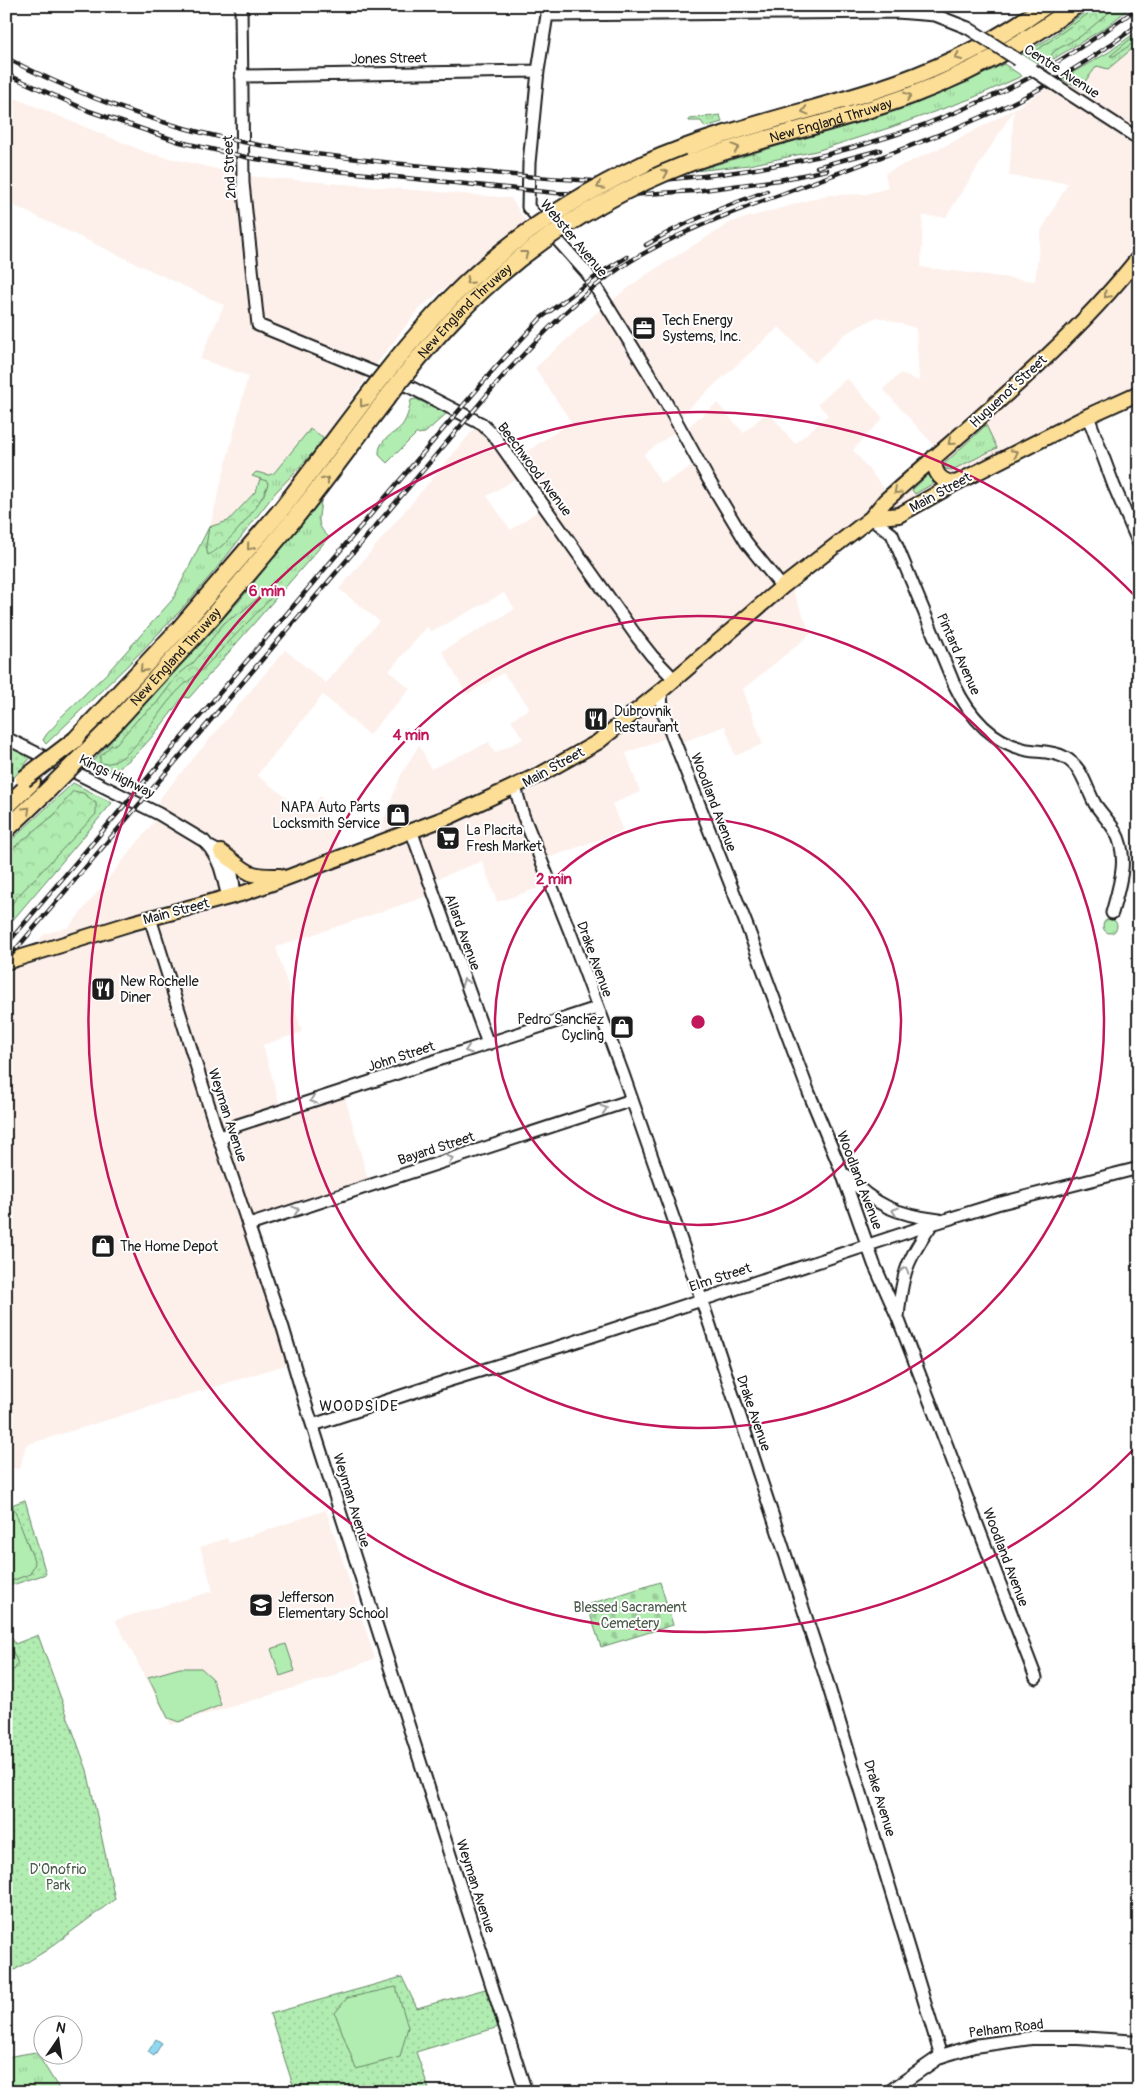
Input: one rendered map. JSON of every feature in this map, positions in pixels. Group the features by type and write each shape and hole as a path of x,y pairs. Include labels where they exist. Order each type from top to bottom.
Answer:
{"highway":[{"name":"New England Thruway","path":"28,780 75,740 99,716 196,610 281,510 434,315 501,252 538,225 590,192 644,164 729,132 848,99 906,80 963,55 1017,25 1045,6"},
{"name":"New England Thruway","path":"6,830 114,724 191,641 295,518 422,355 480,292 528,252 579,217 633,187 689,163 854,114 927,89 996,58 1030,38 1076,6"},
{"path":"6,792 28,780"},
{"path":"6,807 28,780"}],"main road":[{"name":"Huguenot Street","path":"871,518 885,501 988,410 1084,319 1118,284 1139,258"},
{"name":"Main Street","path":"6,962 229,896 293,875 451,816 515,787 598,742 661,691 782,587 871,518 899,515 956,483 1088,416 1139,393"},
{"path":"934,456 935,471 938,477 949,483 956,483"},
{"path":"216,850 257,877 293,875"},
{"name":"Pelham Road","path":"889,2092 942,2056 974,2046 1031,2038 1078,2038 1139,2042"}],"street":[{"name":"2nd Street","path":"241,6 243,183 258,325"},
{"name":"Centre Avenue","path":"546,10 897,12 935,15 968,28 1139,139"},
{"name":"Webster Avenue","path":"546,10 529,163 528,207 587,273 658,388 707,477 746,542 782,587"},
{"name":"Jones Street","path":"241,76 538,72"},
{"name":"Beechwood Avenue","path":"258,325 412,388 482,424 495,437 642,644 674,679"},
{"path":"1088,416 1114,486 1139,544"},
{"name":"Pintard Avenue","path":"871,518 892,534 954,684 963,703 974,718 985,729 1000,739 1027,750 1062,755 1071,760 1080,769 1095,804 1116,832 1122,848 1123,866 1112,913"},
{"name":"Woodland Avenue","path":"661,691 662,710 747,926 809,1093 841,1170 874,1264 898,1318 1036,1678"},
{"name":"Kings Highway","path":"6,738 159,814 197,836 230,863 234,888 229,896"},
{"name":"Drake Avenue","path":"515,787 523,815 632,1100 702,1299 826,1678 942,2056"},
{"name":"Allard Avenue","path":"411,830 488,1044"},
{"name":"Weyman Avenue","path":"150,918 526,2092"},
{"name":"John Street","path":"220,1141 235,1126 597,1008"},
{"name":"Bayard Street","path":"249,1225 632,1100"},
{"name":"Elm Street","path":"313,1425 571,1343 937,1222 997,1204 1139,1168"},
{"path":"841,1170 865,1194 892,1210 937,1222 910,1255 902,1284 898,1318"}],"shaded area":[{"path":"1139,43 1139,389 938,491 870,521 790,584 811,634 743,689 763,744 735,756 725,726 675,745 671,736 626,753 640,792 612,804 623,831 543,860 551,884 497,902 482,861 427,883 431,895 276,947 302,1032 263,1045 282,1113 344,1093 369,1183 247,1224 292,1363 26,1445 20,1469 6,1467 6,980 44,934 69,927 158,817 159,799 285,650 326,683 379,621 339,589 480,422 514,460 571,422 535,368 596,313 644,276 731,222 827,195 866,194 888,188 885,173 951,143 1014,109 1061,79 1080,88 1097,66","holes":["1014,110 1009,176 1068,183 1041,231 1035,281 921,267 923,216 946,217","877,317 916,328 919,381 901,373 883,389 938,450 889,494 853,450 883,418 847,378 818,404 828,415 795,444 768,411 744,433 717,403 684,430 700,461 666,482 661,483 644,454 682,427 678,418 779,327 815,363 845,334","524,474 546,505 511,530 487,496","504,593 515,609 442,651 467,695 503,673 530,708 511,720 523,739 495,753 489,742 431,769 419,745 401,775 383,821 377,846 343,858 321,795 307,813 257,775 323,695 369,735 410,689 389,671 427,627 431,632"]},
{"path":"7,97 15,98 148,153 247,176 511,198 526,222 419,309 375,366 299,472 227,537 209,530 248,376 200,359 224,305 6,202 6,189 11,181 6,179 6,145 11,134 6,132"},
{"name":"Jefferson Elementary School","path":"326,1510 375,1658 330,1677 171,1725 115,1620 213,1591 200,1547 227,1538 229,1543"}],"green space":[{"path":"1093,6 1132,6 1106,27 1042,66 1022,54 1050,38"},
{"path":"1099,6 1117,6 1081,36 1056,50 1047,59 1038,61 1035,56 1036,51"},
{"path":"1139,30 1139,43 1108,69 1097,66 1080,88 1061,79 1109,52"},
{"path":"1139,32 1139,39 1114,56 1110,56"},
{"path":"1004,64 1022,76 970,99 889,128 816,151 749,165 695,171 906,107 965,83"},
{"path":"720,115 722,122 705,127 701,121 689,121 689,119"},
{"path":"416,399 447,413 425,433 416,434 387,463 379,455 379,449 384,441 403,424 411,400"},
{"path":"986,425 997,448 952,470 945,469 945,463"},
{"path":"310,429 326,439 275,493 222,562 181,610 128,665 46,744 43,740 60,718 107,673 173,599 209,527 226,534 257,496 261,479 252,476 256,472 269,475 274,473"},
{"path":"929,474 934,483 915,494 912,490"},
{"path":"260,479 267,481 268,484 252,513 224,544 208,555 206,546 209,527 228,521 256,491"},
{"path":"321,497 319,523 329,537 189,698 183,697 136,754 114,770 104,771 91,763 240,600"},
{"path":"270,593 272,597 198,674 175,693 128,753 110,763 100,763 100,757 110,746 116,744 138,719 156,704 177,676 194,662 224,623 263,594"},
{"path":"6,741 32,756 6,787"},
{"path":"73,783 112,803 6,928 6,845"},
{"path":"73,791 83,793 96,803 96,814 17,897 6,912 6,854 54,815"},
{"path":"1110,919 1115,921 1117,926 1115,931 1110,933 1105,931 1103,926 1105,921"},
{"path":"1139,1120 1139,1148 1133,1134"},
{"path":"25,1500 46,1574 6,1587 6,1507"},
{"path":"13,1506 35,1563 30,1574 6,1583 6,1508"},
{"name":"Blessed Sacrament Cemetery","path":"660,1582 673,1625 601,1647 587,1605"},
{"name":"D'Onofrio Park","path":"6,1626 15,1644 38,1635 87,1770 115,1899 47,1950 13,1971 11,1920 6,1911"},
{"path":"6,1636 18,1664 14,1670 6,1670"},
{"path":"286,1644 295,1671 280,1676 271,1649"},
{"path":"180,1668 201,1668 212,1678 221,1705 179,1722 168,1718 148,1677"},
{"path":"402,1977 417,2008 489,1988 502,2026 416,2052 430,2092 281,2092 293,2085 270,2014"},
{"path":"396,1987 408,2027 400,2057 356,2069 335,2013 347,1998"},
{"path":"32,2053 32,2066 45,2066 61,2092 6,2092 6,2057"}],"water":[{"path":"156,2039 162,2043 154,2056 148,2052"}],"railway":[{"path":"6,58 49,79 115,106 184,128 241,142 384,162 517,176 627,183 726,173 770,166 814,157 900,133 983,101 1023,81 1083,46 1139,7"},
{"path":"6,961 504,375 554,323 591,290 629,262 698,226 915,144 1012,103 1069,72 1139,24"},
{"path":"6,74 89,111 180,142 250,158 326,170 556,193 627,195 695,191 779,180 827,170"},
{"path":"817,167 880,150"},
{"path":"646,245 690,222 767,191"},
{"path":"6,945 495,368 541,318 602,272 627,257"}],"place":[{"name":"Tech Energy Systems, Inc.","path":"644,328"},
{"name":"Dubrovnik Restaurant","path":"596,719"},
{"name":"NAPA Auto Parts Locksmith Service","path":"398,815"},
{"name":"La Placita Fresh Market","path":"448,838"},
{"name":"New Rochelle Diner","path":"103,989"},
{"name":"Pedro Sanchez Cycling","path":"622,1027"},
{"name":"The Home Depot","path":"103,1246"},
{"name":"Jefferson Elementary School","path":"261,1605"}],"district":[{"name":"WOODSIDE","path":"359,1406"}]}
